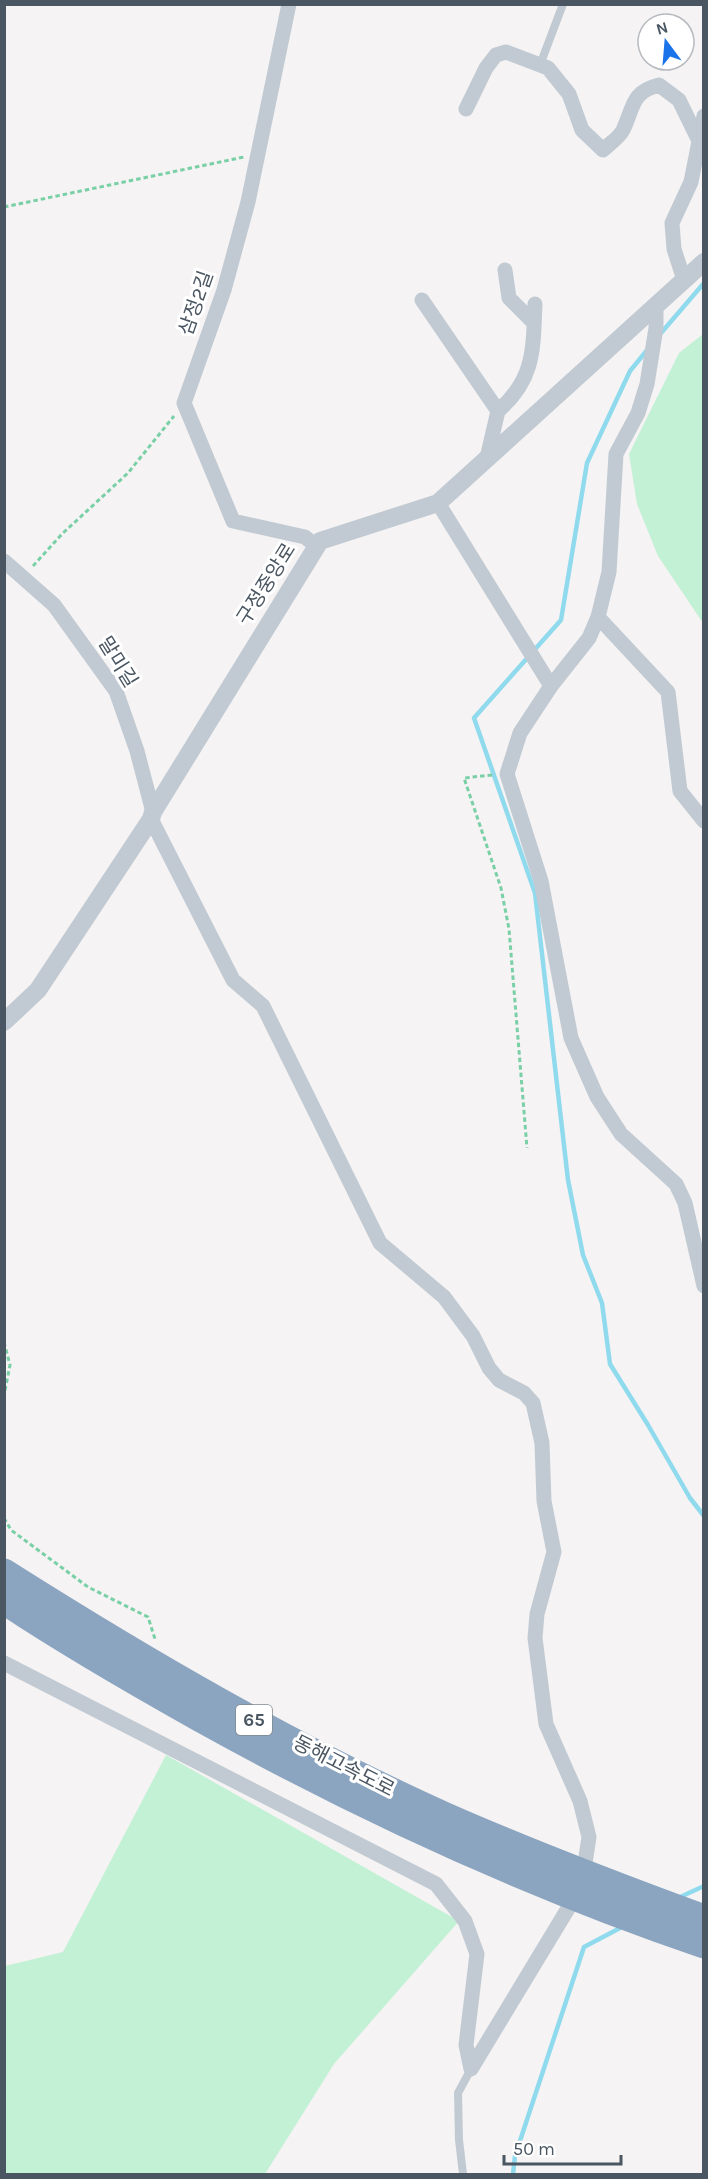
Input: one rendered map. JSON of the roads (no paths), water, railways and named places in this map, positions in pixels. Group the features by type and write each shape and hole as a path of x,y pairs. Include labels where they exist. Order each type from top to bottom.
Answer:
{"highway":[{"name":"동해고속도로","path":"4,1572 91,1627 218,1701 374,1782 601,1908 704,1945"},
{"name":"동해고속도로","path":"4,1601 127,1677 305,1777 442,1843 508,1856 704,1918"}],"street":[{"name":"삼정2길","path":"289,4 248,202 224,290 184,403 233,521 305,537 316,546"},
{"path":"466,109 486,68 496,55 506,52 548,68 568,94 582,130 603,150 622,132 632,105 644,89 659,85 679,100 698,139"},
{"path":"684,280 674,249 672,224 691,182 704,116"},
{"name":"구정중앙로","path":"4,1022 38,990 152,815 320,541 438,503 704,262"},
{"path":"505,270 509,298 534,323"},
{"path":"422,300 498,411"},
{"path":"487,458 498,411 513,399 526,378 534,351 535,304"},
{"path":"656,306 656,328 647,384 638,413 616,454 609,572 598,617 589,638 546,680 520,733 507,774 527,844 541,881 563,986 571,1038 597,1097 621,1134 676,1184 685,1203 704,1286"},
{"path":"438,503 546,680"},
{"name":"말미길","path":"4,561 54,605 116,691 137,751 152,815 233,980 263,1006 380,1244 444,1297 473,1336 489,1368 499,1380 524,1393 533,1403 542,1443 544,1501 554,1552 537,1614 536,1638 546,1724 580,1801 589,1837 588,1856 574,1897 471,2069"},
{"path":"598,617 668,692 680,791 704,820"},
{"path":"4,1663 436,1884 465,1921 477,1954 466,2045 471,2069"}],"lane":[{"path":"540,65 563,4"},
{"path":"463,2175 459,2140 458,2093 471,2069"}],"waterway":[{"path":"661,333 704,283"},
{"path":"648,349 630,371 587,463 561,620 474,718 535,893 568,1180 583,1255 602,1303 610,1364 690,1498 704,1516"},
{"path":"678,1898 704,1886"},
{"path":"513,2174 515,2156 584,1947 622,1927"}]}
